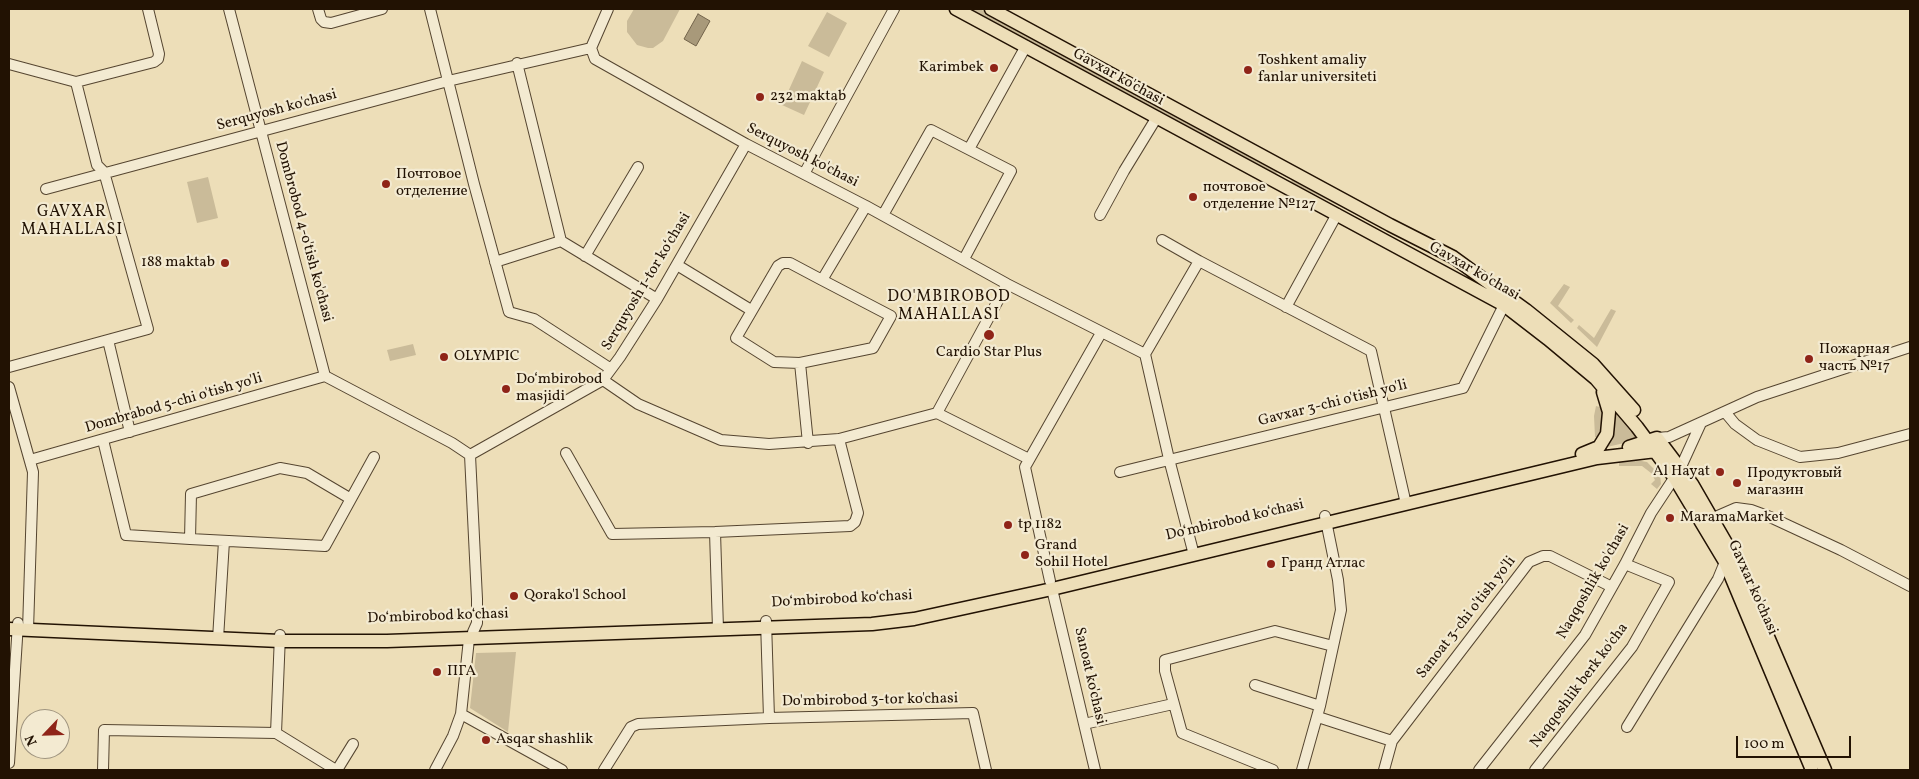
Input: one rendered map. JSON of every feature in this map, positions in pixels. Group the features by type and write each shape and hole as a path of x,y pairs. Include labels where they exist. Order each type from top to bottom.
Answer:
{"main road":[{"name":"Gavxar ko'chasi","path":"956,9 1504,305 1596,379 1658,443"},
{"name":"Gavxar ko'chasi","path":"991,9 1453,257 1526,310 1593,364 1611,382 1658,443 1677,473 1725,562 1812,770"},
{"path":"1279,185 1287,169"},
{"path":"1582,454 1599,447 1606,438 1608,431 1608,404 1596,379"},
{"name":"Doʻmbirobod koʻchasi","path":"1406,500 1597,458 1636,453 1658,443"},
{"name":"Doʻmbirobod koʻchasi","path":"18,626 280,638 766,624 912,613 1051,585 1326,520 1582,454 1658,443"},
{"name":"Gavxar ko'chasi","path":"1677,473 1713,518 1733,555 1825,770"}],"street":[{"path":"9,64 76,82 154,62 158,59 159,54 148,9"},
{"name":"Dombrobod 4-o'tish ko'chasi","path":"229,9 326,376"},
{"path":"318,9 324,22 331,23 382,9"},
{"path":"430,9 509,312 534,319 611,369"},
{"path":"591,48 608,9"},
{"path":"804,174 894,9"},
{"path":"969,149 1026,46"},
{"name":"Serquyosh ko'chasi","path":"46,189 448,80 591,48 595,59 746,144 883,215 1100,333 1145,354"},
{"path":"517,64 561,240 657,299"},
{"path":"9,368 148,329 104,172 98,165 76,82"},
{"path":"1100,215 1157,117"},
{"path":"883,215 931,130 1011,171 964,260"},
{"name":"Serquyosh 1-tor koʻchasi","path":"470,455 603,380 657,299 746,144"},
{"path":"585,256 638,167"},
{"path":"822,280 866,206"},
{"path":"1286,307 1337,214"},
{"path":"495,262 561,240"},
{"path":"1162,240 1198,261 1371,351 1406,500"},
{"path":"1193,551 1169,459 1145,354 1198,261"},
{"path":"790,262 822,280 891,316 873,348 800,363 774,362 736,338 780,264 790,262"},
{"path":"677,265 751,310"},
{"path":"937,413 1007,284"},
{"name":"Gavxar 3-chi o'tish yo'li","path":"1120,472 1463,388 1504,305"},
{"path":"603,380 638,404 721,440 769,444 808,443 839,439 937,413 1029,459 1100,333"},
{"path":"108,340 130,432"},
{"path":"1658,443 1757,397 1910,347"},
{"path":"800,363 808,443"},
{"path":"326,376 452,443 470,455 473,633 462,714 435,770"},
{"name":"Dombrabod 5-chi o'tish yo'li","path":"30,460 326,376"},
{"path":"9,388 10,402 33,472 18,626 9,763"},
{"path":"1725,412 1736,424 1757,440 1800,456 1838,454 1910,434"},
{"name":"Naqqoshlik ko'chasi","path":"1480,770 1585,635 1651,513 1677,473 1701,423"},
{"path":"566,453 612,534 850,526 853,524 858,513 839,439"},
{"path":"103,440 126,535 324,546 374,457"},
{"name":"Sanoat ko'chasi","path":"1029,459 1024,467 1095,770"},
{"path":"190,539 191,494 280,468 307,473 351,499"},
{"path":"1713,518 1736,508 1751,510 1841,550 1910,586"},
{"path":"1302,770 1318,717 1341,610 1341,600 1326,520"},
{"path":"715,532 718,625"},
{"path":"218,636 224,541"},
{"name":"Sanoat 3-chi o'tish yo'li","path":"1384,770 1392,741 1529,562 1543,556 1550,556 1612,587"},
{"path":"1627,727 1718,579 1725,562"},
{"name":"Naqqoshlik berk ko'cha","path":"1534,770 1632,647 1669,582 1625,564"},
{"name":"Do'mbirobod 3-tor ko'chasi","path":"766,624 769,718"},
{"path":"1273,770 1182,733 1165,671 1165,660 1275,631 1333,646"},
{"path":"276,733 280,638"},
{"path":"1255,685 1320,706"},
{"path":"1084,724 1174,704"},
{"name":"Do'mbirobod 3-tor ko'chasi","path":"604,770 631,727 638,724 769,718 973,713 986,770"},
{"path":"462,714 562,770"},
{"path":"1318,717 1392,741"},
{"path":"103,770 104,730 276,733 337,770 353,744"}],"shaded area":[{"path":"634,9 680,9 663,41 653,48 648,48 637,45 627,32 627,21"},
{"path":"969,9 980,9 1279,170 1276,174"},
{"path":"827,12 847,23 829,57 808,46"},
{"path":"698,14 710,21 696,46 684,39"},
{"path":"802,61 824,72 804,115 782,105"},
{"path":"208,177 218,218 197,223 187,182"},
{"path":"1293,178 1475,275 1474,277 1383,228 1293,183 1291,181"},
{"path":"1564,284 1570,287 1558,306 1574,320 1571,323 1550,303"},
{"path":"1611,309 1616,311 1597,347 1577,328 1579,325 1594,338"},
{"path":"413,344 416,355 390,361 387,350"},
{"path":"1596,406 1603,408 1603,437 1595,437 1594,416"},
{"path":"1612,408 1633,431 1637,440 1607,447"},
{"path":"1619,460 1647,462 1660,475 1661,484 1657,489 1651,484 1655,480 1651,473 1642,466 1619,466"},
{"path":"516,652 508,732 470,708 476,653"}],"place":[{"name":"Karimbek","path":"994,68"},
{"name":"Toshkent amaliy fanlar universiteti","path":"1248,70"},
{"name":"232 maktab","path":"760,97"},
{"name":"Почтовое отделение","path":"386,184"},
{"name":"почтовое отделение №127","path":"1193,197"},
{"name":"188 maktab","path":"225,263"},
{"name":"Cardio Star Plus","path":"989,335"},
{"name":"OLYMPIC","path":"444,357"},
{"name":"Пожарная часть №17","path":"1809,359"},
{"name":"Do‘mbirobod masjidi","path":"506,389"},
{"name":"Al Hayat","path":"1720,472"},
{"name":"Продуктовый магазин","path":"1737,483"},
{"name":"MaramaMarket","path":"1670,518"},
{"name":"tp 1182","path":"1008,525"},
{"name":"Grand Sohil Hotel","path":"1025,555"},
{"name":"Гранд Атлас","path":"1271,564"},
{"name":"Qorako'l School","path":"514,596"},
{"name":"ПГА","path":"437,672"},
{"name":"Asqar shashlik","path":"486,740"}],"district":[{"name":"GAVXAR MAHALLASI","path":"72,222"},
{"name":"DO'MBIROBOD MAHALLASI","path":"949,307"}]}
